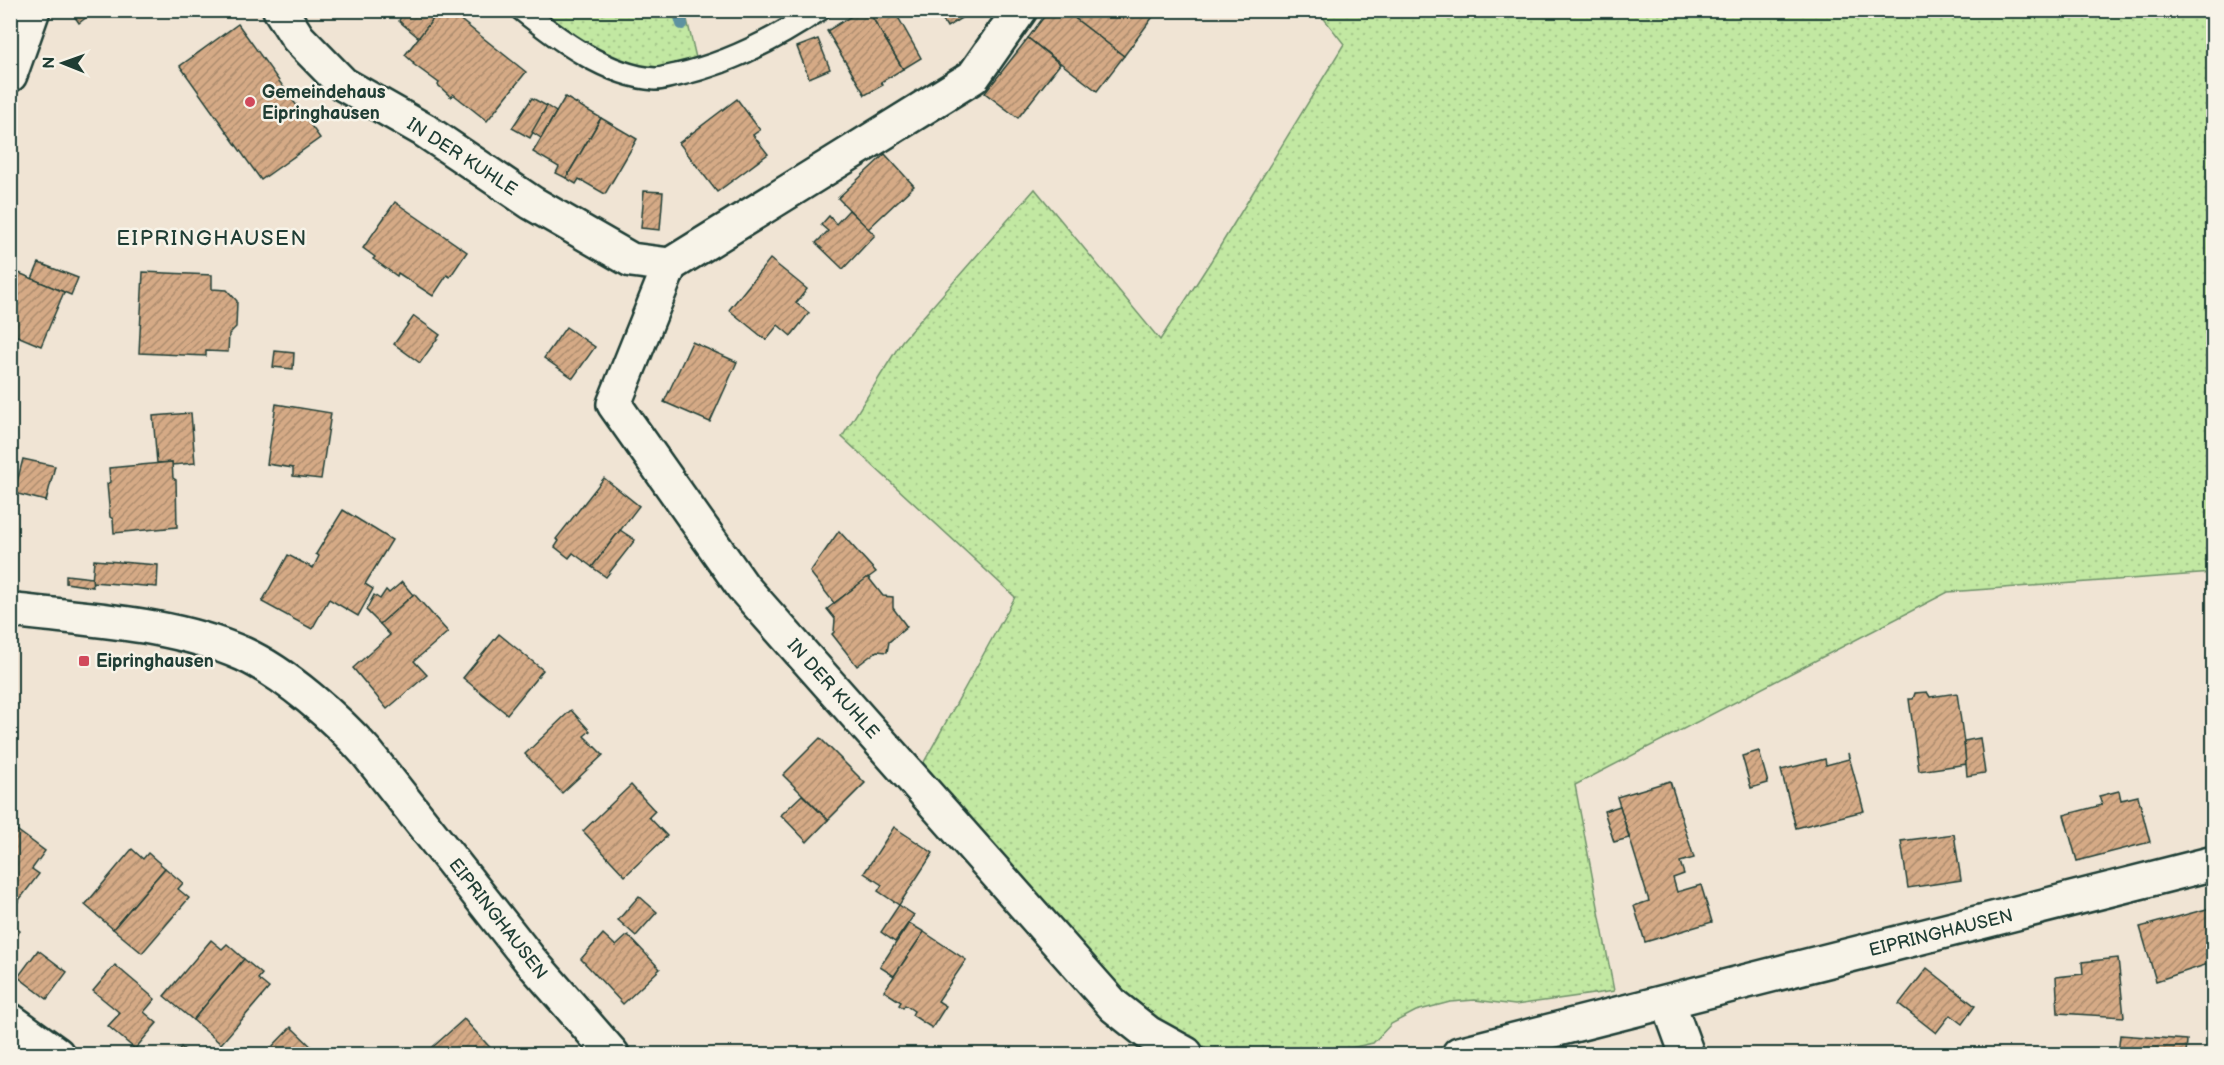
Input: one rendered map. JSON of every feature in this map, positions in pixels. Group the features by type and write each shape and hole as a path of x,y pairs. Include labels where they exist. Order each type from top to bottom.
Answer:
{"street":[{"path":"10,75 33,10"},
{"name":"IN DER KUHLE","path":"280,10 298,38 343,84 424,130 532,203 631,260 670,265 614,404 736,578 756,602 1114,1006 1148,1033 1186,1054"},
{"path":"670,265 972,77 1020,10"},
{"name":"EIPRINGHAUSEN","path":"10,610 135,625 201,639 245,655 281,677 346,729 530,960 612,1054"},
{"name":"EIPRINGHAUSEN","path":"1459,1054 2214,864"},
{"path":"1668,1002 1687,1054"},
{"path":"10,1020 57,1054"}],"lane":[{"path":"522,10 560,40 611,69 656,79 706,69 789,31 819,10"}],"green space":[{"path":"537,11 685,11 696,58 656,69 620,63 590,49"},
{"path":"1318,11 2213,11 2213,573 1948,592 1575,785 1614,991 1515,1005 1475,1000 1450,1002 1416,1011 1391,1024 1373,1043 1324,1054 1216,1054 1155,1021 1127,998 918,773 1015,597 842,437 902,341 1035,189 1160,340 1344,44"}],"building":[{"path":"70,10 96,10 79,23"},
{"path":"403,10 440,10 419,38 399,21"},
{"path":"440,10 448,10 526,72 487,121 453,94 451,97 438,85 439,83 413,64 405,55"},
{"path":"861,10 868,10 903,69 881,82 883,85 865,95 827,31"},
{"path":"868,10 894,10 921,58 903,69"},
{"path":"937,10 974,10 947,27"},
{"path":"1049,10 1065,10 1124,56 1097,91 1028,38"},
{"path":"1065,10 1083,10 1076,19"},
{"path":"1083,10 1158,10 1124,56 1076,19"},
{"name":"Gemeindehaus Eipringhausen","path":"238,24 320,138 261,180 180,66"},
{"path":"1028,38 1060,64 1018,118 985,93"},
{"path":"818,39 830,69 809,78 797,47"},
{"path":"565,97 601,118 566,178 556,173 559,167 533,152"},
{"path":"532,98 547,106 530,138 512,128"},
{"path":"737,99 760,130 753,135 768,154 717,192 679,143"},
{"path":"547,106 556,112 541,138 532,132"},
{"path":"601,118 637,139 605,194 579,179 576,184 566,178"},
{"path":"885,154 914,186 868,229 838,198"},
{"path":"644,191 663,192 660,230 641,228"},
{"path":"395,202 467,252 450,277 447,275 433,296 398,273 397,276 373,259 375,257 363,248"},
{"path":"849,210 875,235 843,269 816,243 828,231 821,225 829,216 836,224"},
{"path":"770,259 807,289 796,303 809,313 791,336 778,325 766,340 729,310"},
{"path":"39,263 78,278 71,295 32,279"},
{"path":"14,271 64,292 41,346 10,333 10,279"},
{"path":"143,272 212,275 212,289 227,290 237,301 236,327 229,334 228,352 206,351 206,356 139,353"},
{"path":"414,316 440,335 420,363 394,344"},
{"path":"566,327 595,347 573,378 544,358"},
{"path":"692,342 737,362 710,422 664,402"},
{"path":"275,351 294,353 293,369 273,367"},
{"path":"276,404 331,413 321,479 293,476 293,468 267,464"},
{"path":"191,413 195,463 172,465 172,462 157,463 153,416"},
{"path":"23,459 55,466 46,501 14,493"},
{"path":"172,462 173,478 176,480 177,527 114,533 107,484 110,482 109,468"},
{"path":"604,478 639,506 592,567 573,553 569,558 555,547 559,541 556,539"},
{"path":"343,510 392,540 365,584 373,589 358,616 329,599 312,629 262,602 288,555 313,568 319,556 316,554"},
{"path":"620,530 635,540 606,577 592,567"},
{"path":"839,531 876,572 834,603 810,572"},
{"path":"94,560 158,565 157,587 92,582"},
{"path":"66,575 92,578 93,587 66,583"},
{"path":"868,577 883,596 893,597 893,608 907,627 889,642 887,652 877,651 857,666 832,634 835,619 827,609"},
{"path":"402,582 413,595 380,624 366,610 374,595 380,599 386,590 389,593"},
{"path":"414,594 448,632 414,661 427,675 387,709 353,668 390,635 380,624"},
{"path":"499,634 543,670 507,714 463,678"},
{"path":"1927,692 1930,697 1957,693 1967,764 1919,771 1909,699 1913,699 1915,693"},
{"path":"571,710 590,731 584,736 603,755 562,793 525,754"},
{"path":"820,738 865,783 828,820 783,775"},
{"path":"1980,738 1985,773 1967,776 1964,741"},
{"path":"1759,751 1768,783 1751,788 1742,756"},
{"path":"1848,753 1864,811 1796,828 1781,770 1825,759 1826,765 1849,759"},
{"path":"1670,781 1694,858 1680,862 1684,874 1673,878 1677,892 1701,885 1712,922 1645,942 1634,906 1649,901 1617,797"},
{"path":"631,785 655,811 649,817 667,836 625,876 583,831"},
{"path":"2119,791 2121,800 2138,796 2150,842 2077,861 2064,815 2102,805 2099,796"},
{"path":"802,795 828,820 807,842 781,815"},
{"path":"1620,806 1629,838 1614,842 1604,811"},
{"path":"10,825 45,851 32,869 39,874 10,912"},
{"path":"894,827 933,853 899,905 878,891 882,885 864,873"},
{"path":"1954,834 1961,880 1908,888 1901,841"},
{"path":"132,849 143,859 148,853 165,868 113,929 85,905"},
{"path":"165,868 183,883 178,889 189,898 142,953 113,929"},
{"path":"639,896 657,912 636,936 618,920"},
{"path":"899,905 914,915 895,942 881,932"},
{"path":"2214,907 2214,981 2208,964 2156,981 2140,927"},
{"path":"10,923 20,931 10,942"},
{"path":"909,923 924,932 894,976 880,967"},
{"path":"924,932 966,960 938,1001 946,1006 932,1028 912,1015 914,1011 905,1005 903,1008 899,1005 901,1002 884,991"},
{"path":"603,934 616,946 628,935 660,969 623,1004 581,959"},
{"path":"211,940 222,949 227,944 244,959 193,1020 164,996"},
{"path":"38,950 67,972 47,999 18,977"},
{"path":"2118,958 2124,1017 2058,1013 2056,977 2083,974 2082,962"},
{"path":"244,959 262,974 258,979 269,988 221,1044 193,1020"},
{"path":"115,965 155,999 144,1012 157,1023 135,1049 108,1026 120,1013 93,991"},
{"path":"1927,968 1975,1006 1962,1024 1950,1015 1936,1033 1899,1004"},
{"path":"464,1019 496,1054 426,1053"},
{"path":"291,1027 318,1053 265,1054"},
{"path":"2120,1035 2187,1040 2186,1054 2118,1054"},
{"path":"181,1047 190,1054 175,1054"}],"waterway":[{"path":"678,10 682,24"}],"place":[{"name":"Gemeindehaus Eipringhausen","path":"250,102"},
{"name":"Eipringhausen","path":"84,661"}],"district":[{"name":"EIPRINGHAUSEN","path":"212,238"}]}
